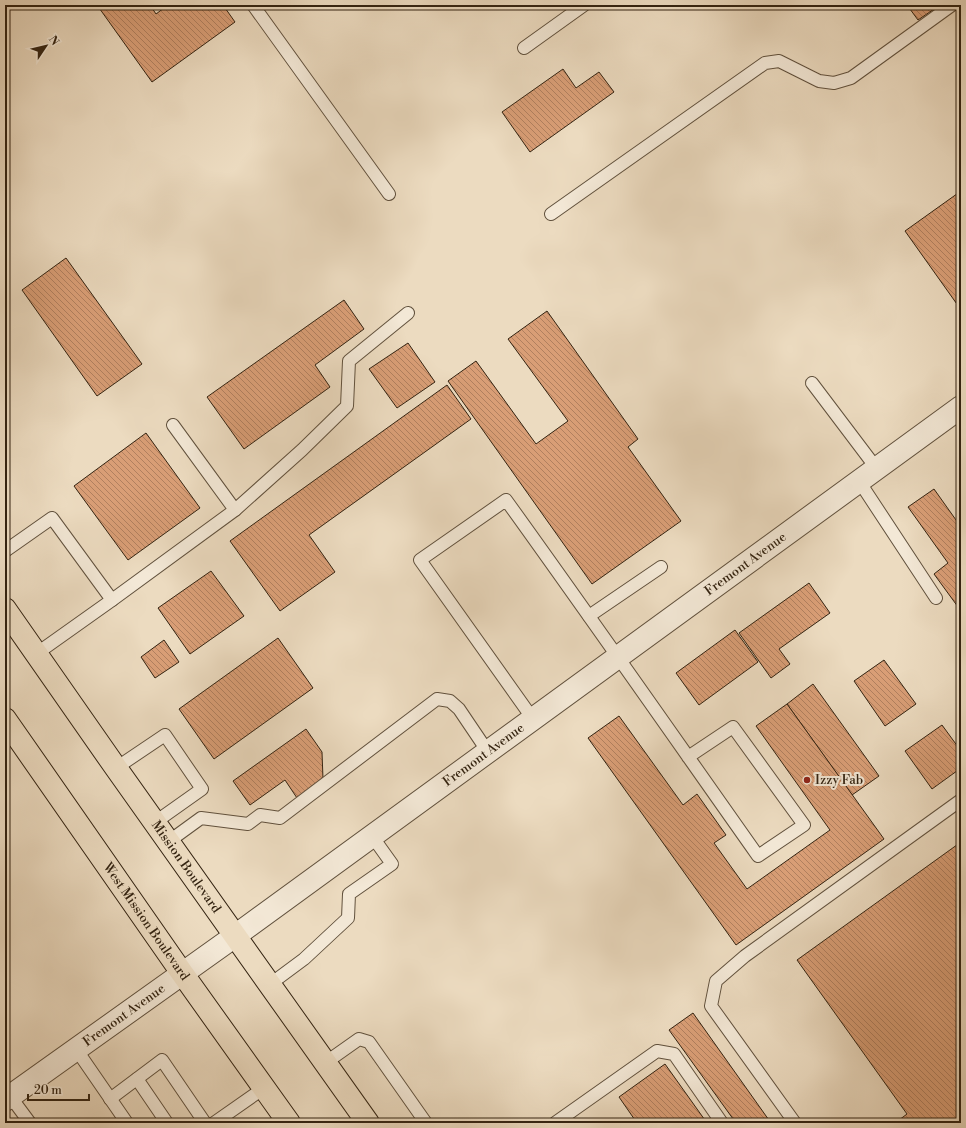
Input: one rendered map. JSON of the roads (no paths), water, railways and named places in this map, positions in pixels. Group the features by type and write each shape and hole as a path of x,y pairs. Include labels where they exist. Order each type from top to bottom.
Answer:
{"main road":[{"name":"Mission Boulevard","path":"5,609 154,823 368,1123"},
{"name":"West Mission Boulevard","path":"5,719 182,973 289,1123"}],"street":[{"name":"Fremont Avenue","path":"8,1098 235,936 961,408"}],"lane":[{"path":"253,5 389,194"},
{"path":"524,48 584,5"},
{"path":"551,214 765,63 779,61 819,81 834,83 851,78 952,5"},
{"path":"36,654 235,510 302,450 347,406 349,361 408,313"},
{"path":"812,383 868,475 936,598"},
{"path":"173,425 235,510"},
{"path":"533,718 420,560 506,500 619,657 688,757 758,856 804,825 733,727 688,757"},
{"path":"5,551 52,518 112,600"},
{"path":"589,616 661,567"},
{"path":"168,842 201,818 248,824 260,815 280,818 437,699 450,701 459,709 488,752"},
{"path":"116,768 165,735 202,789 154,823"},
{"path":"795,1123 711,1006 716,981 744,956 961,800"},
{"path":"269,985 304,959 348,918 349,894 392,864 372,836"},
{"path":"325,1063 359,1039 370,1042 426,1123"},
{"path":"76,1049 127,1123"},
{"path":"555,1123 657,1051 674,1054 722,1123"},
{"path":"110,1099 162,1060 205,1123"},
{"path":"137,1080 167,1123"},
{"path":"214,1123 264,1088"},
{"path":"8,1098 30,1123"}],"place":[{"name":"Izzy Fab","path":"807,780"}]}
